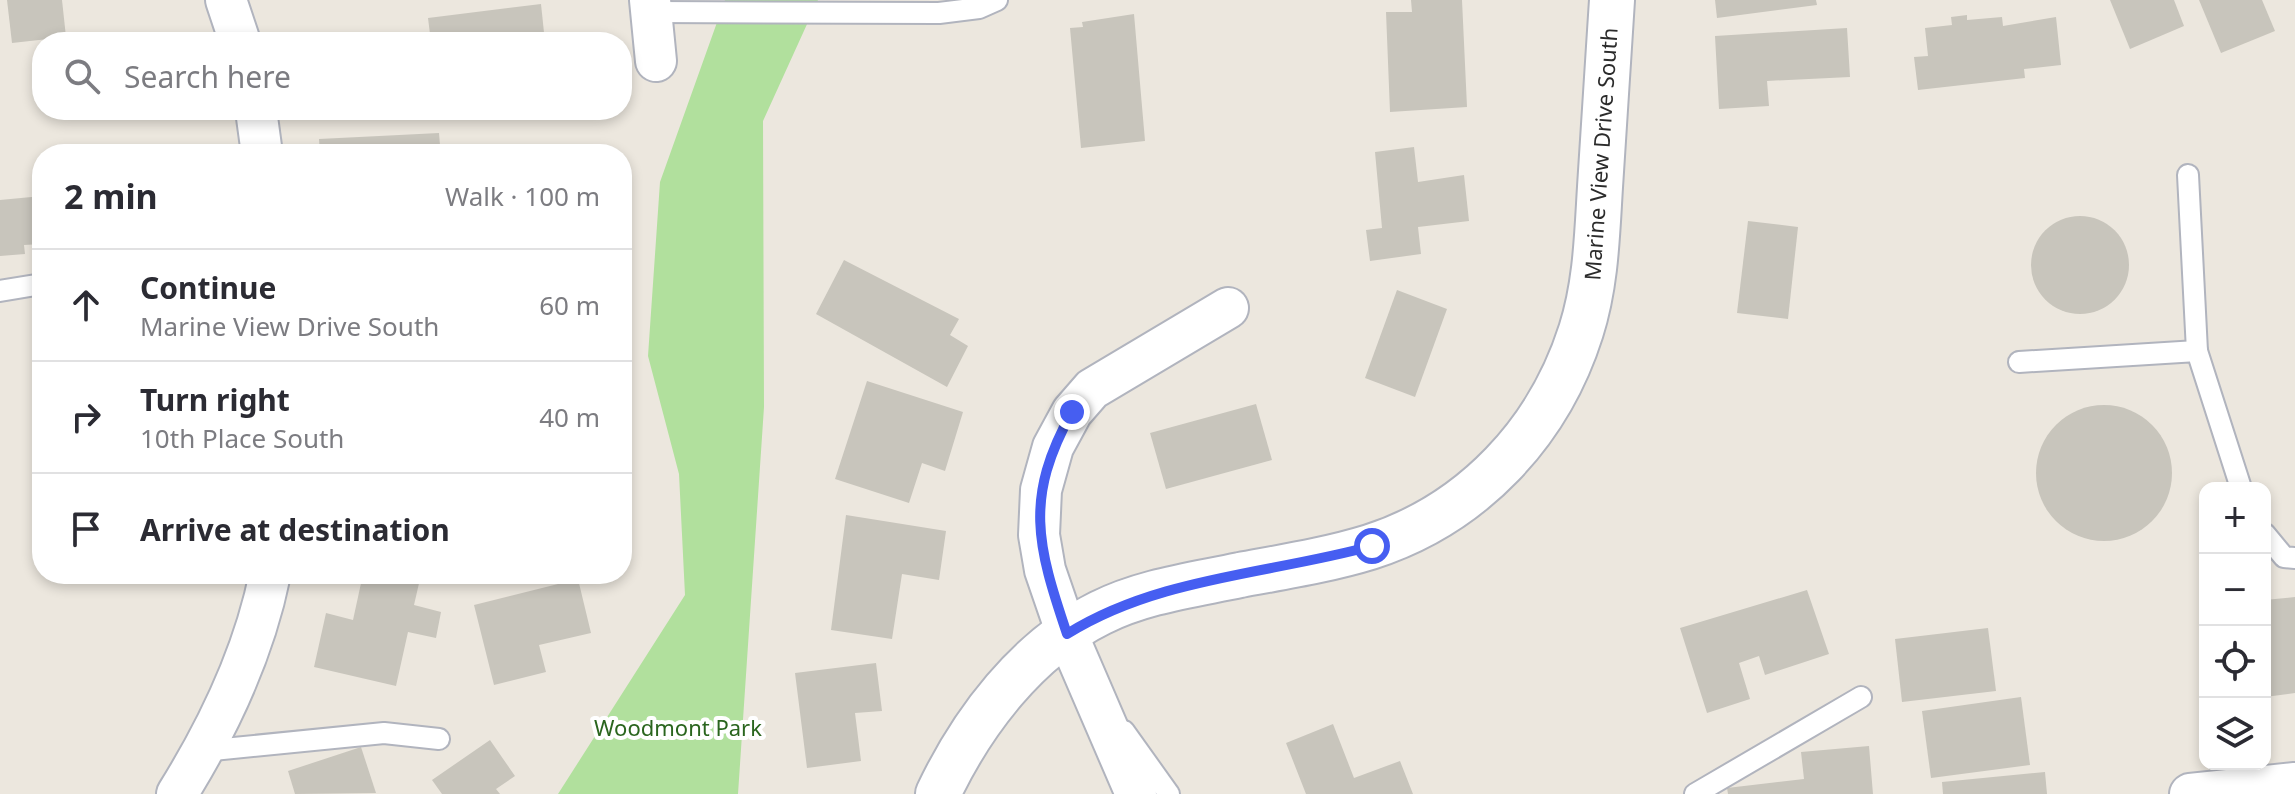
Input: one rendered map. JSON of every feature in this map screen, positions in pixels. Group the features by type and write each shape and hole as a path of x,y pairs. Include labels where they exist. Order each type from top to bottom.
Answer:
{"main road":[{"name":"Marine View Drive South","path":"938,794 955,757 993,702 1037,657 1100,613 1148,594 1372,546 1451,508 1499,471 1534,428 1557,388 1585,317 1595,275 1612,0"}],"street":[{"path":"226,0 237,32"},
{"path":"651,6 656,61"},
{"path":"257,120 261,144"},
{"path":"1136,794 1067,634 1045,570 1039,535 1041,490 1053,447 1072,412 1092,389 1228,308"},
{"path":"177,794 203,751 255,639 268,584"},
{"path":"2190,794 2295,783"}],"lane":[{"path":"651,6 939,13 979,8 997,0"},
{"path":"2188,175 2197,351 2239,482"},
{"path":"0,291 32,286"},
{"path":"2019,362 2197,351"},
{"path":"2271,541 2284,557 2295,558"},
{"path":"1090,686 1169,794"},
{"path":"1695,794 1861,697"},
{"path":"203,751 384,733 439,739"}],"green space":[{"name":"Woodmont Park","path":"725,0 818,0 763,121 764,407 738,794 558,794 685,595 679,474 648,356 660,182"}],"building":[{"path":"7,0 62,0 65,32 32,32 32,41 12,43"},
{"path":"1411,0 1462,0 1467,107 1390,112 1386,12 1412,12"},
{"path":"1715,0 1816,0 1817,5 1717,18"},
{"path":"2110,0 2174,0 2184,26 2130,49"},
{"path":"2199,0 2262,0 2275,31 2221,53"},
{"path":"541,4 544,32 430,32 428,18"},
{"path":"1134,14 1145,141 1081,148 1070,28 1083,27 1082,22"},
{"path":"1967,15 1967,20 2002,17 2003,26 2056,17 2061,65 2024,69 2025,78 1918,90 1914,57 1928,56 1925,28 1952,25 1951,17"},
{"path":"1847,28 1850,77 1767,81 1769,106 1719,109 1715,36"},
{"path":"439,133 440,144 319,144 319,139"},
{"path":"1414,147 1418,182 1464,175 1469,221 1418,227 1421,254 1370,261 1366,230 1382,228 1375,152"},
{"path":"32,197 32,245 24,245 25,254 0,256 0,200"},
{"path":"2080,216 2099,219 2115,230 2126,246 2129,265 2126,284 2115,300 2099,311 2080,314 2061,311 2045,300 2034,284 2031,265 2034,246 2045,230 2061,219"},
{"path":"1748,221 1798,227 1788,319 1737,313"},
{"path":"844,260 959,319 950,335 968,346 947,387 816,314"},
{"path":"1397,290 1447,309 1415,397 1365,378"},
{"path":"867,381 963,412 945,471 922,463 909,503 835,479"},
{"path":"1256,404 1272,460 1166,489 1150,433"},
{"path":"2104,405 2130,410 2152,425 2167,447 2172,473 2167,499 2152,521 2130,536 2104,541 2078,536 2056,521 2041,499 2036,473 2041,447 2056,425 2078,410"},
{"path":"846,515 946,531 939,580 902,574 892,639 831,630"},
{"path":"361,584 419,584 414,605 441,612 436,638 408,632 396,686 314,667 326,613 353,620"},
{"path":"558,584 579,584 591,633 539,645 546,672 494,685 474,605"},
{"path":"1807,590 1829,654 1765,675 1759,656 1739,663 1750,699 1707,713 1680,628"},
{"path":"2295,597 2295,693 2271,696 2271,626 2271,599"},
{"path":"1988,628 1996,691 1902,702 1895,639"},
{"path":"876,663 882,711 855,713 861,761 807,768 795,673"},
{"path":"2021,697 2030,765 1931,778 1922,711"},
{"path":"1333,724 1354,778 1400,761 1413,794 1306,794 1286,743"},
{"path":"490,740 515,776 496,789 500,794 442,794 432,780"},
{"path":"1869,746 1873,794 1728,794 1727,788 1804,779 1801,752"},
{"path":"361,747 376,793 295,794 288,771"},
{"path":"2045,772 2047,794 1943,794 1942,782"}],"route":[{"path":"1072,412 1053,447 1041,490 1039,535 1045,570 1067,634 1100,613 1148,594 1334,557 1372,546"}]}
